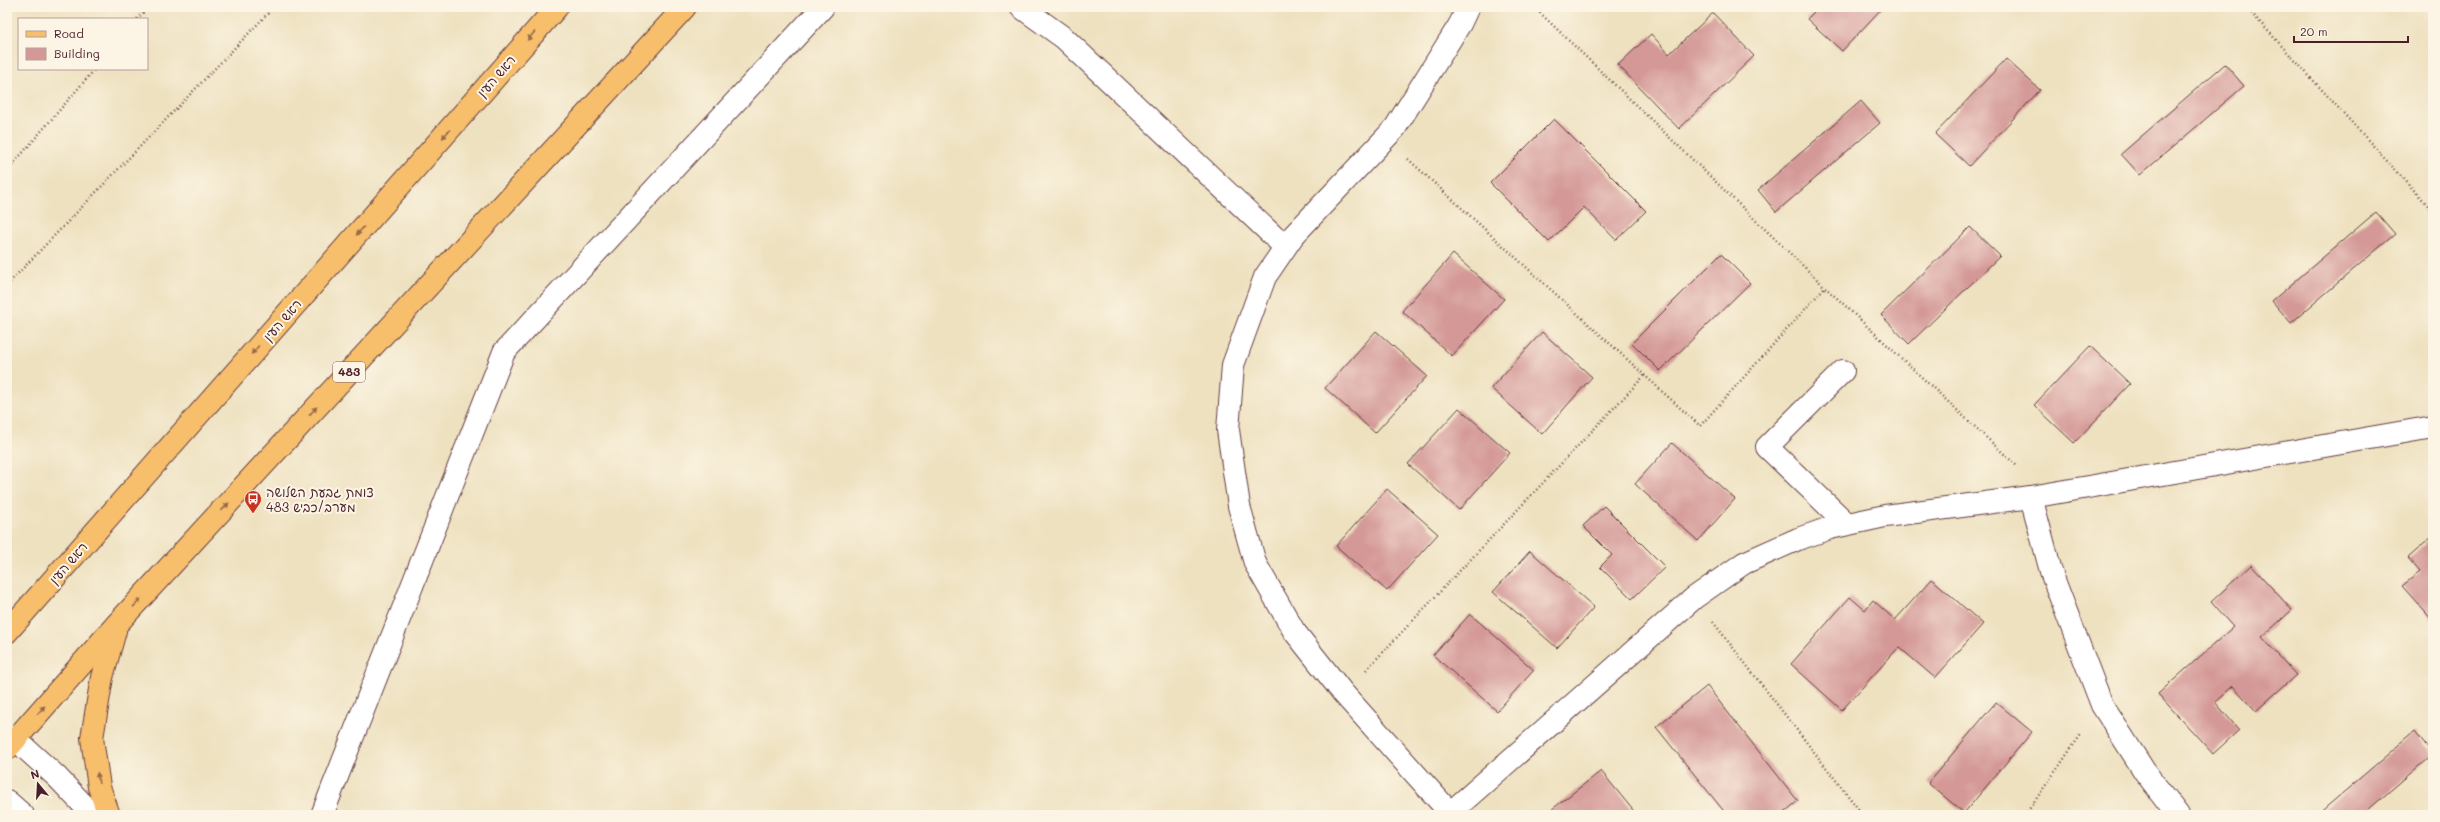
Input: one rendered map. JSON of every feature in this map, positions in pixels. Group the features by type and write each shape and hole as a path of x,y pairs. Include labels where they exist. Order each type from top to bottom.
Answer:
{"main road":[{"name":"ראש העין","path":"7,632 557,7"},
{"name":"483","path":"10,741 685,7"},
{"path":"109,815 99,787 92,738 102,677 116,625"}],"street":[{"path":"322,815 504,352 823,7"},
{"path":"1021,7 1064,38 1285,247"},
{"path":"1468,7 1460,24 1399,121 1385,138 1293,236 1265,277 1233,365 1228,430 1239,506 1255,563 1294,631 1343,693 1451,814 1694,598 1744,563 1798,539 1847,524 1885,516 2039,496 2433,427"},
{"path":"1843,371 1767,447 1847,524"},
{"path":"2039,496 2052,575 2102,705 2145,772 2178,815"},
{"path":"10,741 57,777 93,815"},
{"path":"7,801 23,815"}],"path":[{"path":"139,18 148,7"},
{"path":"7,285 274,7"},
{"path":"1534,7 1825,287 2039,496"},
{"path":"2246,7 2433,211"},
{"path":"7,171 94,70"},
{"path":"1385,138 1700,426 1825,287"},
{"path":"1343,693 1645,375"},
{"path":"1694,598 1863,815"},
{"path":"2025,815 2102,705"}],"building":[{"path":"1819,7 1883,7 1842,51 1807,19"},
{"path":"1713,13 1754,56 1679,129 1618,65 1651,34 1669,54"},
{"path":"2006,59 2040,90 1969,166 1935,134"},
{"path":"2225,64 2244,86 2140,175 2121,154"},
{"path":"1861,101 1880,123 1776,212 1758,190"},
{"path":"1554,119 1646,211 1616,240 1584,207 1549,242 1490,183"},
{"path":"2376,212 2395,234 2291,323 2272,301"},
{"path":"1970,227 2000,256 1909,344 1881,315"},
{"path":"1453,254 1504,299 1452,356 1402,311"},
{"path":"1721,254 1750,283 1660,371 1632,343"},
{"path":"1376,331 1427,376 1375,433 1325,388"},
{"path":"1542,332 1592,377 1542,434 1491,388"},
{"path":"2090,346 2130,384 2074,443 2034,405"},
{"path":"1459,408 1510,453 1459,510 1408,464"},
{"path":"1672,443 1735,499 1698,541 1635,484"},
{"path":"1387,489 1438,534 1387,591 1336,546"},
{"path":"1604,506 1665,567 1632,599 1600,567 1612,555 1583,526"},
{"path":"2433,536 2433,621 2402,586 2420,572 2408,558"},
{"path":"1530,551 1594,607 1557,648 1493,592"},
{"path":"2251,565 2292,610 2262,637 2296,675 2256,711 2233,686 2215,702 2239,730 2213,754 2158,694 2233,627 2211,602"},
{"path":"1932,579 1983,624 1935,678 1899,647 1842,710 1791,664 1850,597 1865,610 1873,600 1895,620"},
{"path":"1470,614 1534,670 1497,711 1433,655"},
{"path":"1707,686 1798,801 1781,815 1727,815 1656,727"},
{"path":"1996,702 2032,732 1964,813 1928,783"},
{"path":"2415,731 2433,754 2362,815 2317,815"},
{"path":"1601,771 1637,815 1555,815 1551,810"}],"place":[{"name":"צומת גבעת השלושה מערב/כביש 483","path":"253,514"}]}
